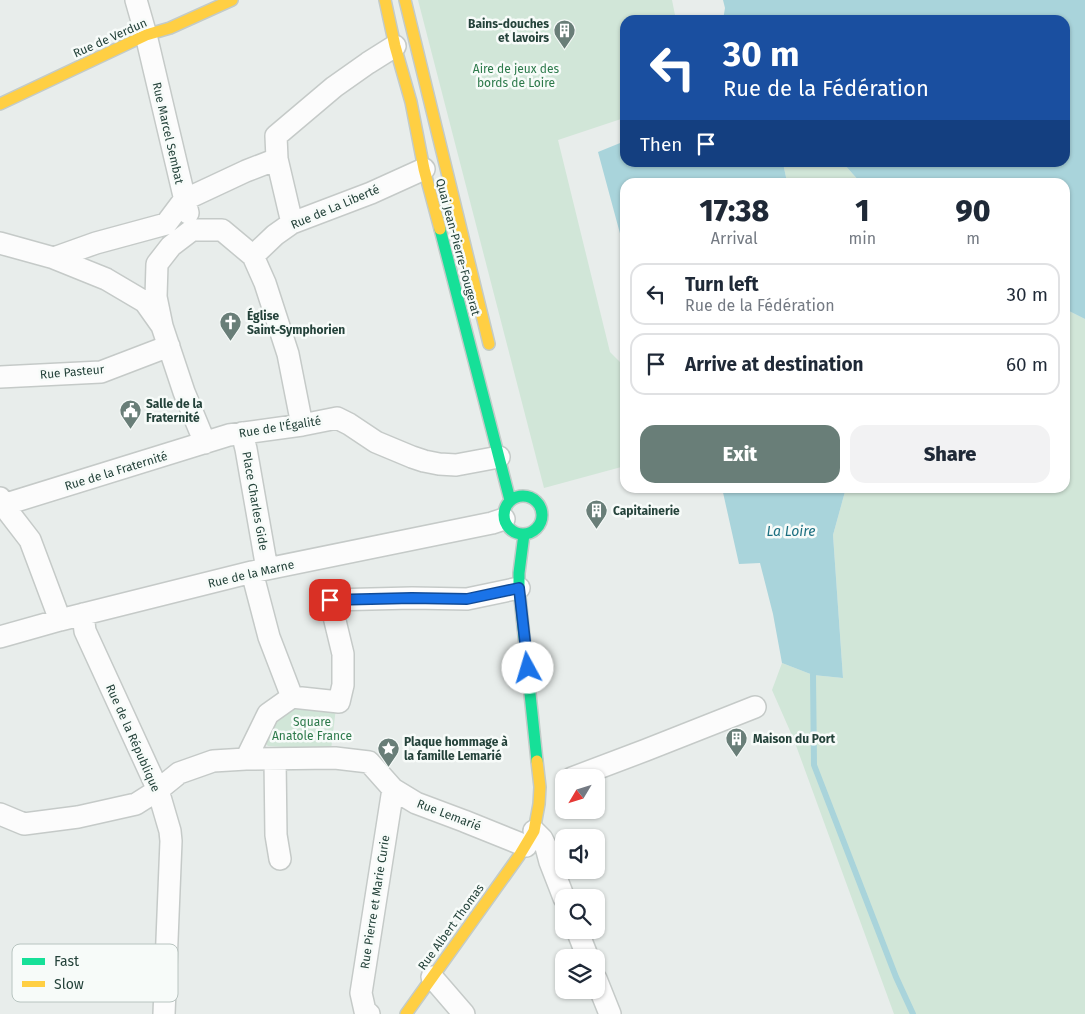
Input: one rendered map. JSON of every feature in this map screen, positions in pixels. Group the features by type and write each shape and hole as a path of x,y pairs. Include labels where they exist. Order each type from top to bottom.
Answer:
{"main road":[{"name":"Rue de Verdun","path":"0,104 146,35 170,28 232,0"},
{"name":"Quai Jean-Pierre-Fougerat","path":"385,0 411,102 424,169 499,457 506,488 507,510"},
{"name":"Quai Jean-Pierre-Fougerat","path":"405,0 492,356"},
{"path":"522,484 526,496"},
{"path":"520,496 526,496 531,497 539,504 542,514 539,526 535,530 530,533 517,534 507,526 507,510 520,496"},
{"path":"524,534 519,581 540,777 539,804 526,844"},
{"name":"Rue Albert Thomas","path":"406,1014 526,844"}],"street":[{"name":"Rue Marcel Sembat","path":"136,0 192,230"},
{"path":"292,223 278,159 276,136 334,87 396,46"},
{"path":"54,258 96,243 166,224 184,200 246,171 278,159"},
{"name":"Rue de La Liberté","path":"253,256 275,235 292,223 371,193 424,169"},
{"path":"205,442 184,392 162,326 156,297 157,264 171,246 192,230 222,230 253,256 265,283 288,354 302,425"},
{"path":"0,242 54,258 106,279 144,302 162,326"},
{"name":"Rue Pasteur","path":"0,377 101,372 169,346"},
{"name":"Rue de l'Égalité","path":"236,434 337,418 376,442 412,457 439,464 456,465 499,457"},
{"name":"Rue de la Fraternité","path":"2,501 236,434"},
{"name":"Place Charles Gide","path":"236,434 246,449 259,571 269,637 292,697"},
{"path":"2,501 30,540 60,620"},
{"name":"Rue de la Marne","path":"0,637 83,614 259,571 482,525 507,510"},
{"path":"246,759 268,714 292,697 339,702 344,685 343,654 330,600 467,599 519,581"},
{"name":"Rue de la République","path":"83,614 85,631 158,790 170,832 167,944"},
{"path":"596,769 755,707"},
{"name":"Rue Lemarié","path":"0,814 24,824 78,817 136,804 158,790 178,772 214,761 335,758 369,762 393,789 416,803 526,844"},
{"path":"275,759 276,835 280,859"},
{"path":"540,777 551,785 555,783"},
{"name":"Rue Pierre et Marie Curie","path":"369,1014 365,1011 361,993 393,789"},
{"path":"526,844 542,839 560,889"},
{"path":"432,977 464,1014"},
{"path":"604,999 610,1014"}],"green space":[{"name":"Aire de jeux des bords de Loire","path":"418,0 672,0 675,15 620,15 620,119 558,140 610,352 620,362 620,467 544,488"},
{"path":"784,167 847,167 856,178 786,178"},
{"path":"1070,312 1085,319 1085,1014 894,1014 794,740 772,690 782,663 813,675 843,678 833,535 845,493 1070,493"},
{"name":"Square Anatole France","path":"336,708 331,750 268,746 264,742 275,716 284,709"}],"water":[{"path":"723,0 1085,0 1085,319 1070,312 1070,178 856,178 847,167 1070,167 1070,15 724,15 725,8"},
{"path":"620,143 620,167 784,167 786,178 620,178 620,233 598,152"},
{"name":"La Loire","path":"723,493 845,493 833,535 843,678 813,675 782,663 773,614 760,563 739,564"}],"waterway":[{"path":"813,675 814,765 896,977 913,1014"}],"traffic: fast":[{"path":"440,229 510,500"},
{"path":"523,496 537,501 542,515 537,529 523,534 509,529 504,515 509,501 523,496"},
{"path":"524,534 519,588 537,761"}],"traffic: slow":[{"path":"0,104 146,35 170,28 232,0"},
{"path":"385,0 395,46 411,102 424,169 440,229"},
{"path":"405,0 489,344"},
{"path":"406,1014 519,856 534,831 540,787 537,761"}],"place":[{"name":"Bains-douches et lavoirs","path":"565,50"},
{"name":"Église Saint-Symphorien","path":"231,342"},
{"name":"Salle de la Fraternité","path":"130,430"},
{"name":"Capitainerie","path":"597,530"},
{"name":"Maison du Port","path":"737,758"},
{"name":"Plaque hommage à la famille Lemarié","path":"388,768"}],"route":[{"path":"330,600 467,599 519,588 528,668"}]}
